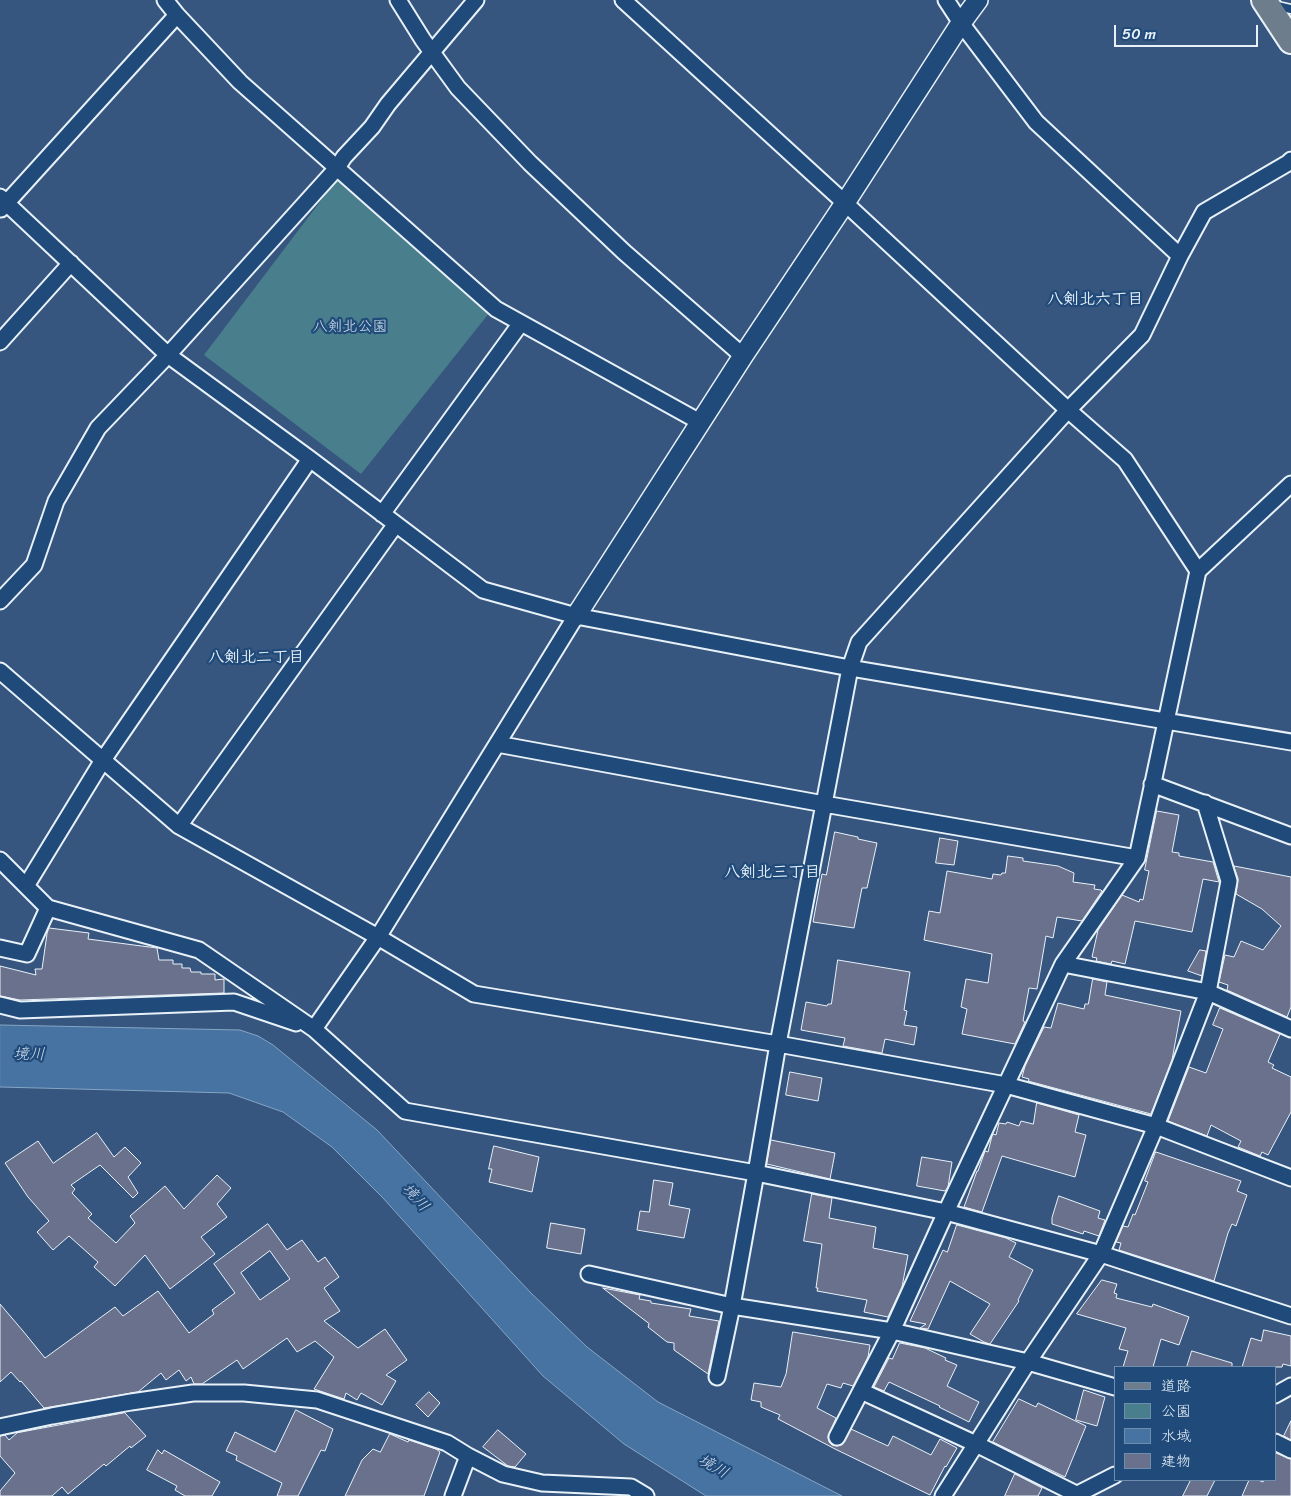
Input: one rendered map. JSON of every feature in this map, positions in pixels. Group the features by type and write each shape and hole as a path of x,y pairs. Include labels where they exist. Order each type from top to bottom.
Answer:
{"main road":[{"path":"1265,2 1291,41"}],"street":[{"path":"166,0 240,82 496,309 700,422"},
{"path":"398,0 458,88 530,163 624,252 742,356"},
{"path":"0,602 34,565 56,501 98,428 168,355 337,168 344,156 372,127 388,104 476,0"},
{"path":"623,0 1068,410 1125,460 1198,571"},
{"path":"946,0 961,23 1036,122 1180,256"},
{"path":"314,1029 378,937 576,616 742,356 978,0"},
{"path":"177,14 2,203 71,263 168,355 310,459 483,590 576,616 850,668 1291,742"},
{"path":"717,1376 732,1306 778,1044 850,668 859,642 1068,410 1142,335 1180,256 1204,212 1291,160"},
{"path":"0,342 71,263"},
{"path":"382,514 522,323"},
{"path":"26,886 103,760 310,459"},
{"path":"837,1437 892,1331 1063,964 1136,858 1198,571 1291,484"},
{"path":"179,826 396,524"},
{"path":"0,671 179,826 378,937 474,994 778,1044 1006,1085 1156,1126 1291,1178"},
{"path":"497,744 824,804 1136,858"},
{"path":"1152,784 1291,836"},
{"path":"943,1496 1028,1362 1101,1254 1156,1126 1208,992 1229,881 1205,803"},
{"path":"0,860 48,908 199,950 314,1029 405,1111 756,1173 946,1212 1101,1254 1291,1316"},
{"path":"0,948 27,954 48,908"},
{"path":"1063,964 1208,992 1291,1029"},
{"path":"0,1005 20,1010 234,1002 314,1029"},
{"path":"589,1274 732,1306 892,1331 1028,1362 1114,1387"},
{"path":"1276,1394 1291,1386"},
{"path":"861,1391 976,1444 1077,1496 1114,1476"},
{"path":"0,1428 52,1416 193,1393 244,1393 317,1400 446,1443 503,1474 542,1483 631,1487 646,1496"},
{"path":"1276,1442 1291,1450"},
{"path":"453,1496 468,1456"}],"lane":[{"path":"1265,2 1291,9"}],"green space":[{"name":"八剣北公園","path":"338,178 490,312 361,474 204,355"}],"water":[{"name":"境川","path":"0,1025 240,1030 258,1036 273,1045 377,1130 531,1293 587,1347 658,1402 842,1496 706,1496 624,1444 543,1376 383,1198 332,1147 283,1112 229,1093 0,1087"}],"building":[{"path":"1157,811 1179,815 1172,852 1179,853 1179,856 1213,862 1219,882 1203,879 1192,932 1135,921 1125,964 1112,961 1111,964 1096,961 1097,958 1092,957 1098,930 1122,895 1139,902 1140,899 1143,900 1149,871 1145,870"},
{"path":"835,832 877,843 867,888 862,888 854,928 813,922 822,874 826,875"},
{"path":"940,838 958,841 954,865 936,863"},
{"path":"1008,856 1023,858 1023,861 1058,866 1074,873 1073,882 1095,885 1094,889 1102,891 1082,921 1057,917 1053,938 1046,936 1037,989 1029,988 1023,1021 1025,1022 1015,1044 962,1034 967,1009 961,1007 966,979 988,983 992,954 924,940 929,911 940,913 947,871 992,879 993,874 1001,875 1005,873"},
{"path":"1234,866 1291,877 1291,1007 1287,1017 1227,990 1228,985 1219,982 1225,955 1234,957 1241,941 1263,950 1281,926 1262,909 1236,894 1238,879"},
{"path":"49,928 89,933 88,939 157,948 159,960 173,960 173,964 182,964 182,968 190,968 191,972 215,974 215,980 224,979 224,993 20,1000 0,996 0,966 36,975 35,969 42,969"},
{"path":"1200,950 1206,951 1202,976 1188,971"},
{"path":"838,960 910,972 904,1010 907,1011 904,1025 917,1027 914,1045 885,1039 882,1053 843,1046 845,1038 801,1030 806,1002 827,1006 831,1004"},
{"path":"1093,979 1107,982 1105,995 1181,1011 1172,1060 1151,1114 1028,1081 1029,1079 1022,1077 1025,1066 1044,1027 1051,1028 1058,1003 1084,1009 1085,1004 1088,1004"},
{"path":"1220,1008 1280,1034 1268,1062 1274,1065 1272,1068 1291,1077 1291,1112 1268,1155 1262,1152 1260,1156 1238,1147 1241,1141 1211,1125 1207,1136 1168,1121 1189,1067 1206,1073 1223,1029 1213,1025"},
{"path":"790,1072 822,1078 818,1101 786,1095"},
{"path":"1037,1103 1079,1115 1075,1132 1086,1135 1075,1177 1002,1156 982,1212 964,1207 985,1151 988,1152 992,1136 993,1134 996,1135 999,1123 1006,1124 1007,1122 1019,1126 1021,1121 1033,1124"},
{"path":"97,1133 114,1157 125,1147 141,1163 128,1177 138,1193 133,1198 100,1165 71,1185 75,1189 72,1193 92,1214 88,1218 116,1243 135,1223 130,1216 165,1186 184,1209 217,1175 231,1188 217,1204 227,1217 201,1237 215,1254 170,1289 145,1255 115,1286 94,1267 98,1262 69,1236 53,1250 37,1232 49,1221 28,1197 5,1163 38,1141 53,1163"},
{"path":"771,1140 835,1153 830,1179 767,1164"},
{"path":"494,1146 539,1157 532,1192 489,1182 492,1169 489,1169"},
{"path":"1156,1152 1241,1181 1237,1191 1247,1195 1236,1226 1232,1224 1228,1233 1214,1281 1119,1250 1121,1243 1116,1242 1123,1226 1128,1227 1133,1214 1135,1215 1148,1182 1145,1181"},
{"path":"922,1157 952,1162 948,1187 945,1191 917,1186"},
{"path":"654,1180 673,1183 669,1205 690,1209 684,1238 637,1230 640,1211 649,1212"},
{"path":"812,1194 832,1198 829,1218 876,1227 873,1248 908,1255 902,1287 888,1317 864,1312 867,1300 817,1291 822,1244 804,1241"},
{"path":"1059,1196 1100,1211 1098,1218 1105,1220 1099,1236 1084,1231 1083,1234 1052,1224"},
{"path":"551,1223 585,1229 581,1254 547,1248"},
{"path":"268,1224 287,1250 302,1240 318,1262 325,1257 339,1277 324,1288 340,1311 324,1321 358,1348 385,1329 407,1360 386,1375 396,1381 382,1405 361,1393 357,1400 346,1393 344,1399 314,1389 334,1357 315,1341 297,1352 287,1338 243,1369 237,1360 202,1384 194,1384 191,1377 186,1381 179,1370 166,1380 161,1373 138,1392 44,1408 11,1372 0,1382 0,1304 45,1358 115,1307 123,1316 158,1291 189,1333 214,1314 212,1310 235,1293 214,1264","holes":["270,1251 290,1279 260,1300 241,1273"]},
{"path":"957,1225 1006,1238 1016,1243 1009,1257 1033,1270 1019,1301 990,1344 970,1334 990,1304 950,1281 928,1329 920,1328 926,1324 910,1321 943,1250 947,1252"},
{"path":"1102,1280 1117,1284 1114,1293 1117,1294 1116,1298 1152,1307 1153,1304 1189,1317 1179,1345 1161,1339 1153,1366 1123,1366 1128,1351 1119,1349 1126,1328 1077,1314"},
{"path":"603,1288 640,1295 639,1299 651,1301 651,1303 691,1309 689,1316 719,1321 708,1374 674,1350 674,1343 667,1342 648,1327 649,1324"},
{"path":"1264,1330 1291,1336 1291,1366 1283,1364 1282,1367 1242,1366 1251,1338 1261,1341"},
{"path":"793,1332 870,1345 868,1357 853,1386 843,1383 841,1388 827,1384 817,1408 836,1418 828,1437 832,1445 842,1445 851,1429 888,1446 893,1436 931,1455 940,1439 957,1448 930,1495 778,1419 780,1415 761,1407 761,1402 751,1400 754,1383 781,1387 786,1374"},
{"path":"900,1343 925,1348 957,1365 947,1386 979,1402 969,1422 889,1382 884,1391 874,1387 889,1358 892,1359"},
{"path":"1192,1351 1232,1363 1232,1366 1187,1366"},
{"path":"1084,1390 1105,1397 1097,1426 1076,1420"},
{"path":"429,1392 440,1403 428,1417 416,1405"},
{"path":"1019,1399 1036,1407 1038,1403 1086,1426 1065,1477 993,1442"},
{"path":"296,1410 333,1429 325,1451 321,1450 298,1496 277,1496 282,1483 236,1460 237,1456 226,1451 235,1432 275,1452"},
{"path":"125,1413 146,1436 131,1448 130,1446 106,1466 104,1464 68,1494 62,1487 52,1496 0,1496 0,1491 15,1473 0,1456 0,1436 5,1435 9,1440 17,1433"},
{"path":"1291,1421 1291,1440 1284,1436"},
{"path":"498,1430 526,1454 515,1467 508,1466 483,1447"},
{"path":"390,1434 440,1452 424,1496 345,1496 362,1460 373,1449 380,1452"},
{"path":"158,1450 162,1454 164,1450 220,1482 212,1496 185,1496 175,1490 177,1486 147,1470"},
{"path":"1276,1453 1291,1459 1291,1496 1242,1496 1249,1481 1276,1481"},
{"path":"1015,1474 1042,1488 1038,1496 1005,1496"},
{"path":"1190,1481 1214,1481 1207,1496 1183,1496"}],"district":[{"name":"八剣北六丁目","path":"1095,300"},
{"name":"八剣北二丁目","path":"256,658"},
{"name":"八剣北三丁目","path":"772,873"}]}
